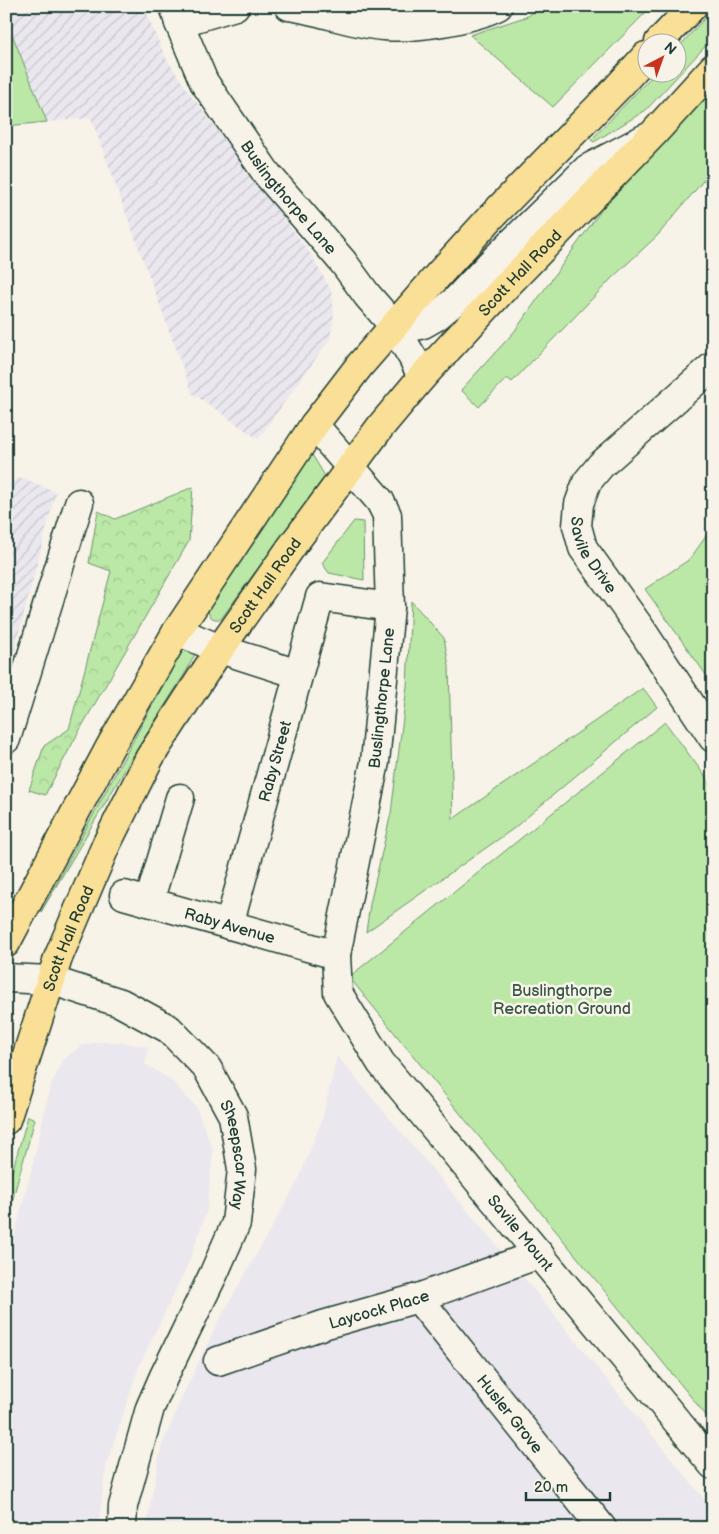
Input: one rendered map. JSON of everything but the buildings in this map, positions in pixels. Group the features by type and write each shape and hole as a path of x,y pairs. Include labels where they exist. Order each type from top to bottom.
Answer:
{"highway":[{"path":"668,32 693,6"},
{"path":"6,943 110,746 177,631 314,425 348,379 393,325 492,216 636,67"},
{"name":"Scott Hall Road","path":"6,1120 58,958 106,845 150,757 220,649 292,546 381,426 422,377 508,284 653,134 713,68"}],"street":[{"path":"176,15 235,6"},
{"path":"290,6 385,26 426,24 487,12 498,6"},
{"name":"Buslingthorpe Lane","path":"176,15 204,82 267,174 343,262 367,295 393,325 422,377"},
{"name":"Scott Hall Road","path":"393,325 412,327 423,324 436,316 456,300 489,264 587,169 653,134"},
{"name":"Savile Drive","path":"713,366 601,465 587,482 579,504 577,526 582,548 641,629 713,738"},
{"name":"Buslingthorpe Lane","path":"314,425 380,501 387,515 390,607 375,762 336,955 338,993"},
{"path":"6,739 79,503"},
{"name":"Raby Street","path":"229,925 320,597 390,607"},
{"path":"177,631 220,649 298,674"},
{"name":"Raby Avenue","path":"180,798 137,898 336,955"},
{"name":"Sheepscar Way","path":"6,978 50,980 121,1003 169,1029 207,1068 232,1116 242,1169 236,1223 150,1408 123,1506 122,1528"},
{"name":"Savile Mount","path":"338,993 381,1063 713,1465"},
{"name":"Laycock Place","path":"218,1361 323,1325 418,1298 539,1254"},
{"name":"Husler Grove","path":"418,1298 602,1528"}],"shaded area":[{"path":"6,6 146,6 149,20 166,58 188,91 309,252 331,290 334,313 330,339 258,439 192,393 91,118 47,122 6,19"},
{"path":"23,478 56,492 6,682 6,483"},
{"path":"119,1042 149,1047 145,1064 172,1081 196,1107 213,1150 207,1210 189,1262 139,1366 106,1466 98,1528 6,1528 6,1268 33,1164 50,1087 63,1060 82,1045"},
{"path":"337,1056 529,1284 713,1510 713,1528 146,1528 161,1448 183,1395 217,1324 298,1181 322,1120"}],"green space":[{"path":"400,6 461,6 418,14 399,13"},
{"path":"542,6 652,6 553,107 470,35 528,16"},
{"path":"713,9 713,38 686,67 686,39"},
{"path":"6,19 47,122 6,126"},
{"path":"646,82 672,82 646,110 594,142 591,140"},
{"path":"713,89 713,169 658,235 613,277 512,382 507,378 479,407 461,390 514,332 612,195"},
{"path":"311,453 325,476 221,619 211,617 208,608"},
{"path":"193,487 189,541 78,733 45,795 29,790 44,746 69,729 111,571 89,563 98,511 115,519"},
{"path":"354,521 363,522 364,580 329,573 322,563"},
{"path":"713,526 713,675 709,679 645,589 690,559"},
{"path":"411,601 444,638 449,666 453,819 643,688 657,707 513,829 366,932 370,904 391,813 407,686"},
{"path":"185,648 195,654 187,670 133,756 41,912 176,661"},
{"name":"Buslingthorpe Recreation Ground","path":"665,722 713,787 713,1424 349,977"},
{"path":"28,1116 35,1119 6,1223 6,1193"}]}
